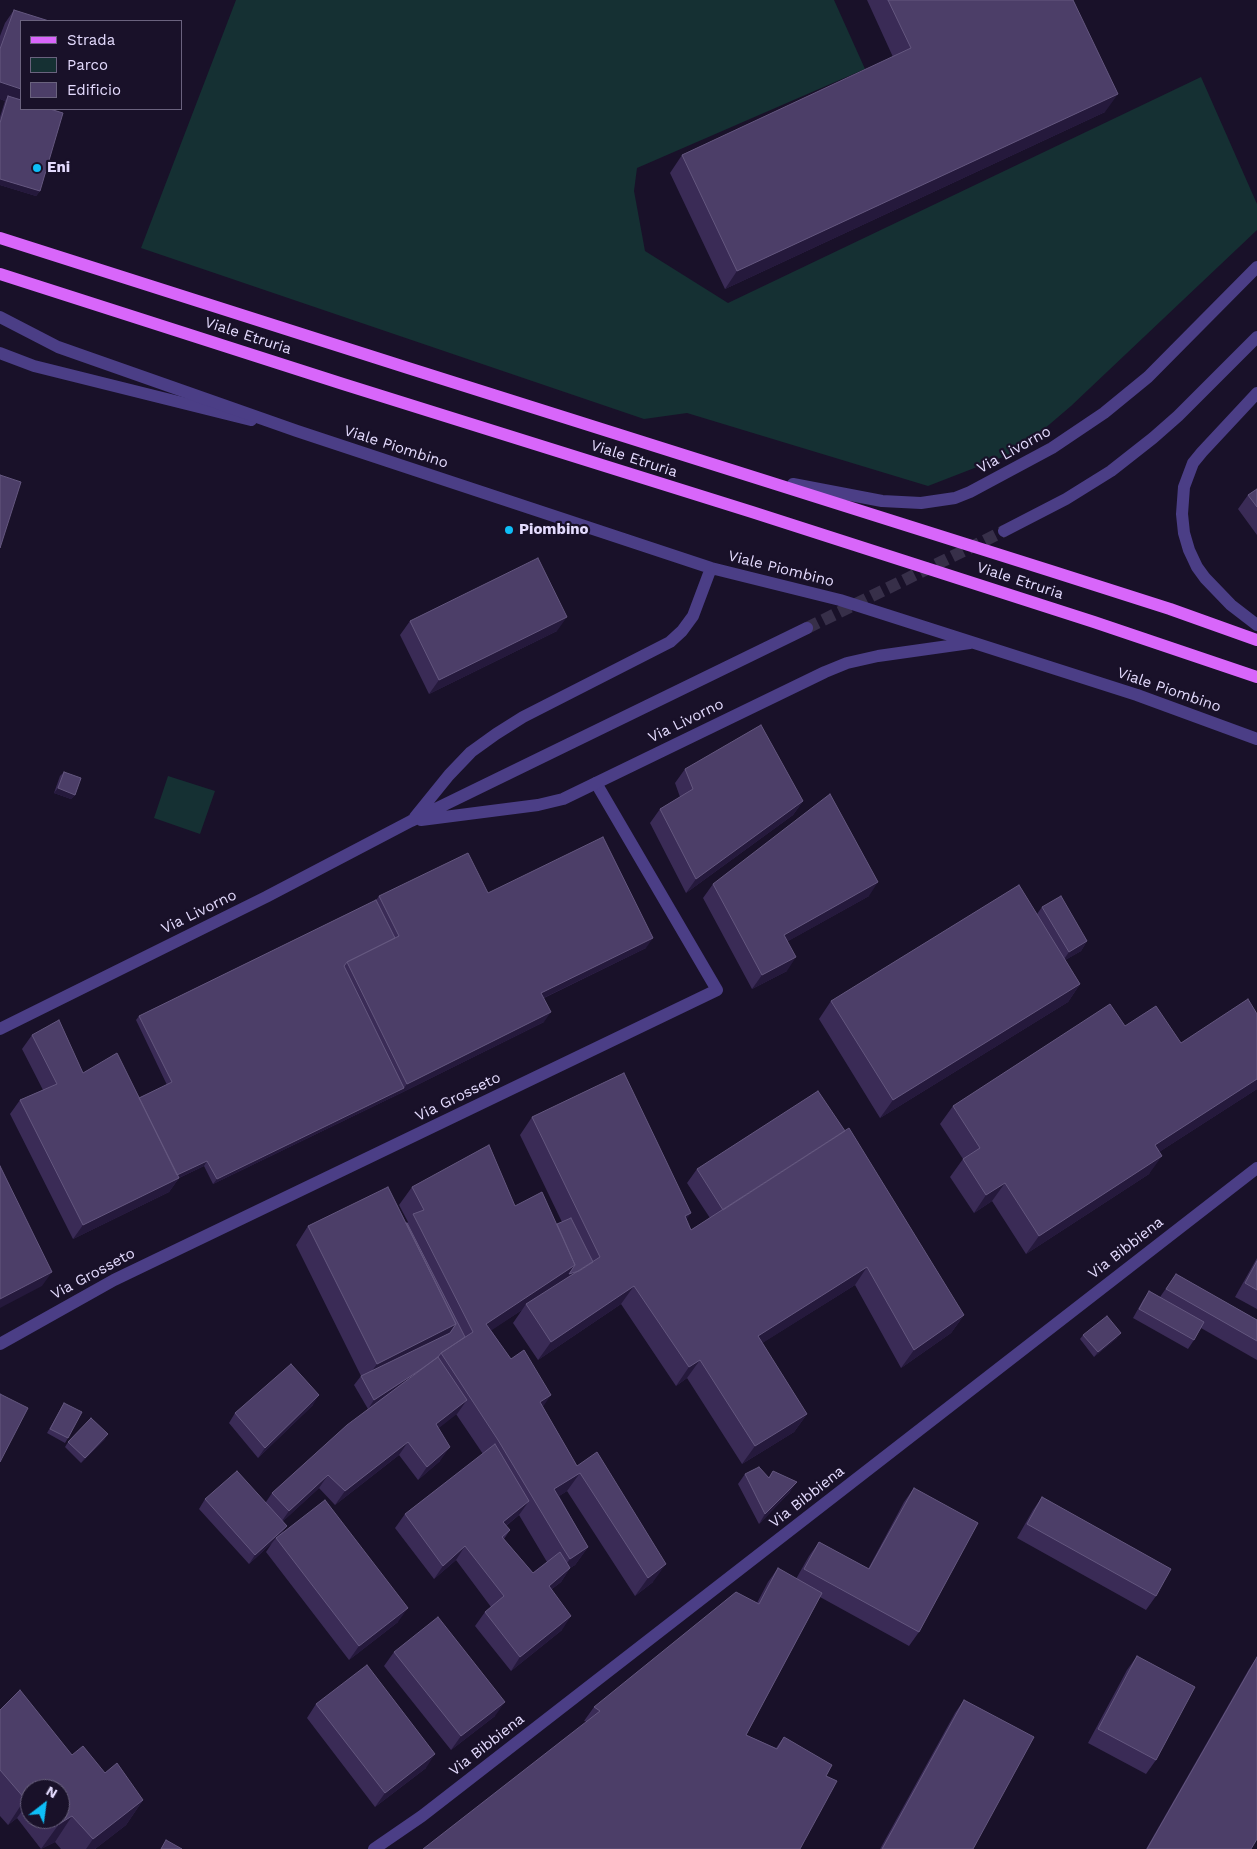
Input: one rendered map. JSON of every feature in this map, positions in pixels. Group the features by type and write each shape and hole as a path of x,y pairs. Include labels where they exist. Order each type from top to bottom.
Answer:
{"main road":[{"name":"Viale Etruria","path":"0,238 1170,609 1257,640"},
{"name":"Viale Etruria","path":"0,274 1094,622 1257,678"}],"street":[{"name":"Via Livorno","path":"725,468 805,487 882,500 930,502 955,498 970,492 1052,448 1104,414 1148,377 1257,267"},
{"name":"Viale Piombino","path":"0,317 29,334 58,347 297,431 711,568 840,600 1137,695 1257,739"},
{"path":"1004,531 1066,499 1118,465 1178,416 1257,337"},
{"name":"Viale Piombino","path":"0,353 34,366 297,431"},
{"path":"1257,394 1193,463 1184,487 1182,514 1184,533 1197,567 1205,578 1231,604 1257,625"},
{"name":"Via Livorno","path":"411,821 449,775 471,752 496,734 523,717 665,646 674,639 693,616 711,568"},
{"name":"Via Livorno","path":"0,1029 266,897 411,821 807,628"},
{"name":"Via Livorno","path":"411,821 538,806 562,799 847,663 878,656 972,643"},
{"name":"Via Grosseto","path":"0,1344 114,1280 717,990 596,783"},
{"name":"Via Bibbiena","path":"374,1849 422,1816 1257,1168"}],"green space":[{"path":"236,0 834,0 865,69 637,168 634,191 645,251 728,303 1201,77 1257,204 1257,230 1071,406 1030,441 1008,455 928,486 687,413 644,419 141,248"},
{"path":"168,776 215,791 200,834 154,818"}],"building":[{"path":"888,0 1073,0 1118,94 737,271 682,155 911,48"},
{"path":"14,10 46,20 20,20 20,89 0,82 0,49"},
{"path":"8,96 20,100 20,110 53,110 63,113 40,191 0,179 0,123"},
{"path":"0,475 21,482 0,548"},
{"path":"1257,489 1257,507 1248,495"},
{"path":"538,558 567,617 439,680 410,621"},
{"path":"761,725 803,801 696,879 660,809 693,789 685,769"},
{"path":"64,772 81,778 75,795 58,788"},
{"path":"830,794 878,882 784,935 796,957 762,975 713,884"},
{"path":"603,837 653,938 541,993 551,1012 407,1084 347,962 399,936 379,896 468,853 488,893"},
{"path":"1019,885 1080,984 893,1100 831,1001"},
{"path":"1061,896 1087,941 1069,952 1042,907"},
{"path":"376,900 395,938 347,962 344,966 404,1088 217,1179 207,1161 177,1175 139,1098 172,1082 139,1016"},
{"path":"1248,999 1257,1014 1257,1079 1155,1145 1162,1156 1039,1236 1005,1183 986,1195 963,1159 980,1148 953,1106 1110,1004 1125,1026 1156,1006 1181,1043"},
{"path":"59,1020 83,1073 117,1053 179,1178 83,1225 20,1100 57,1084 32,1035"},
{"path":"624,1073 691,1213 685,1216 691,1230 849,1128 964,1315 914,1350 867,1267 758,1336 807,1414 755,1446 700,1360 689,1367 634,1286 551,1342 526,1304 600,1257 532,1117"},
{"path":"818,1091 845,1131 723,1210 697,1169"},
{"path":"489,1145 515,1206 542,1192 575,1265 486,1324 511,1359 524,1350 551,1395 540,1402 577,1466 597,1452 666,1564 648,1578 580,1473 554,1489 588,1547 570,1559 498,1440 441,1353 473,1332 413,1214 424,1210 412,1187"},
{"path":"0,1166 52,1272 0,1299"},
{"path":"388,1187 456,1324 377,1364 308,1226"},
{"path":"571,1218 593,1262 579,1271 569,1274 575,1265 557,1224"},
{"path":"406,1223 465,1337 374,1400 361,1376 450,1333 456,1324"},
{"path":"1257,1261 1257,1290 1245,1283"},
{"path":"1176,1274 1257,1320 1257,1341 1166,1289"},
{"path":"1149,1291 1204,1322 1194,1340 1139,1309"},
{"path":"1107,1316 1121,1333 1098,1352 1083,1335"},
{"path":"438,1357 467,1400 436,1424 450,1447 427,1467 408,1442 345,1491 328,1475 289,1511 272,1493 347,1425"},
{"path":"291,1364 319,1395 265,1448 235,1413"},
{"path":"0,1394 28,1408 0,1462"},
{"path":"64,1403 82,1412 68,1438 50,1429"},
{"path":"91,1418 108,1434 85,1458 68,1442"},
{"path":"495,1444 529,1501 503,1522 510,1530 502,1537 533,1573 560,1552 570,1568 549,1586 571,1616 520,1657 485,1612 504,1596 465,1546 443,1566 405,1514"},
{"path":"759,1467 769,1478 773,1471 797,1482 765,1514 745,1474"},
{"path":"237,1471 287,1526 255,1555 205,1499"},
{"path":"914,1488 978,1523 919,1632 804,1569 819,1542 869,1569"},
{"path":"1042,1497 1171,1569 1156,1596 1027,1524"},
{"path":"325,1500 408,1608 359,1646 276,1538"},
{"path":"778,1568 822,1593 746,1735 777,1749 784,1737 832,1765 826,1776 837,1781 800,1849 423,1849 600,1711 594,1707 736,1592 759,1604"},
{"path":"438,1617 505,1702 461,1736 394,1652"},
{"path":"1137,1656 1195,1687 1156,1760 1098,1729"},
{"path":"1257,1657 1257,1839 1251,1849 1147,1849"},
{"path":"367,1665 435,1754 385,1793 316,1704"},
{"path":"20,1690 72,1755 83,1746 105,1773 117,1763 143,1800 93,1839 72,1816 70,1817 70,1779 20,1779 20,1793 0,1770 0,1710"},
{"path":"964,1700 1034,1737 973,1849 882,1849"},
{"path":"166,1840 182,1849 161,1849"}],"tunnel":[{"path":"807,628 1004,531"}],"place":[{"name":"Eni","path":"37,168"},
{"name":"Piombino","path":"509,530"}]}
